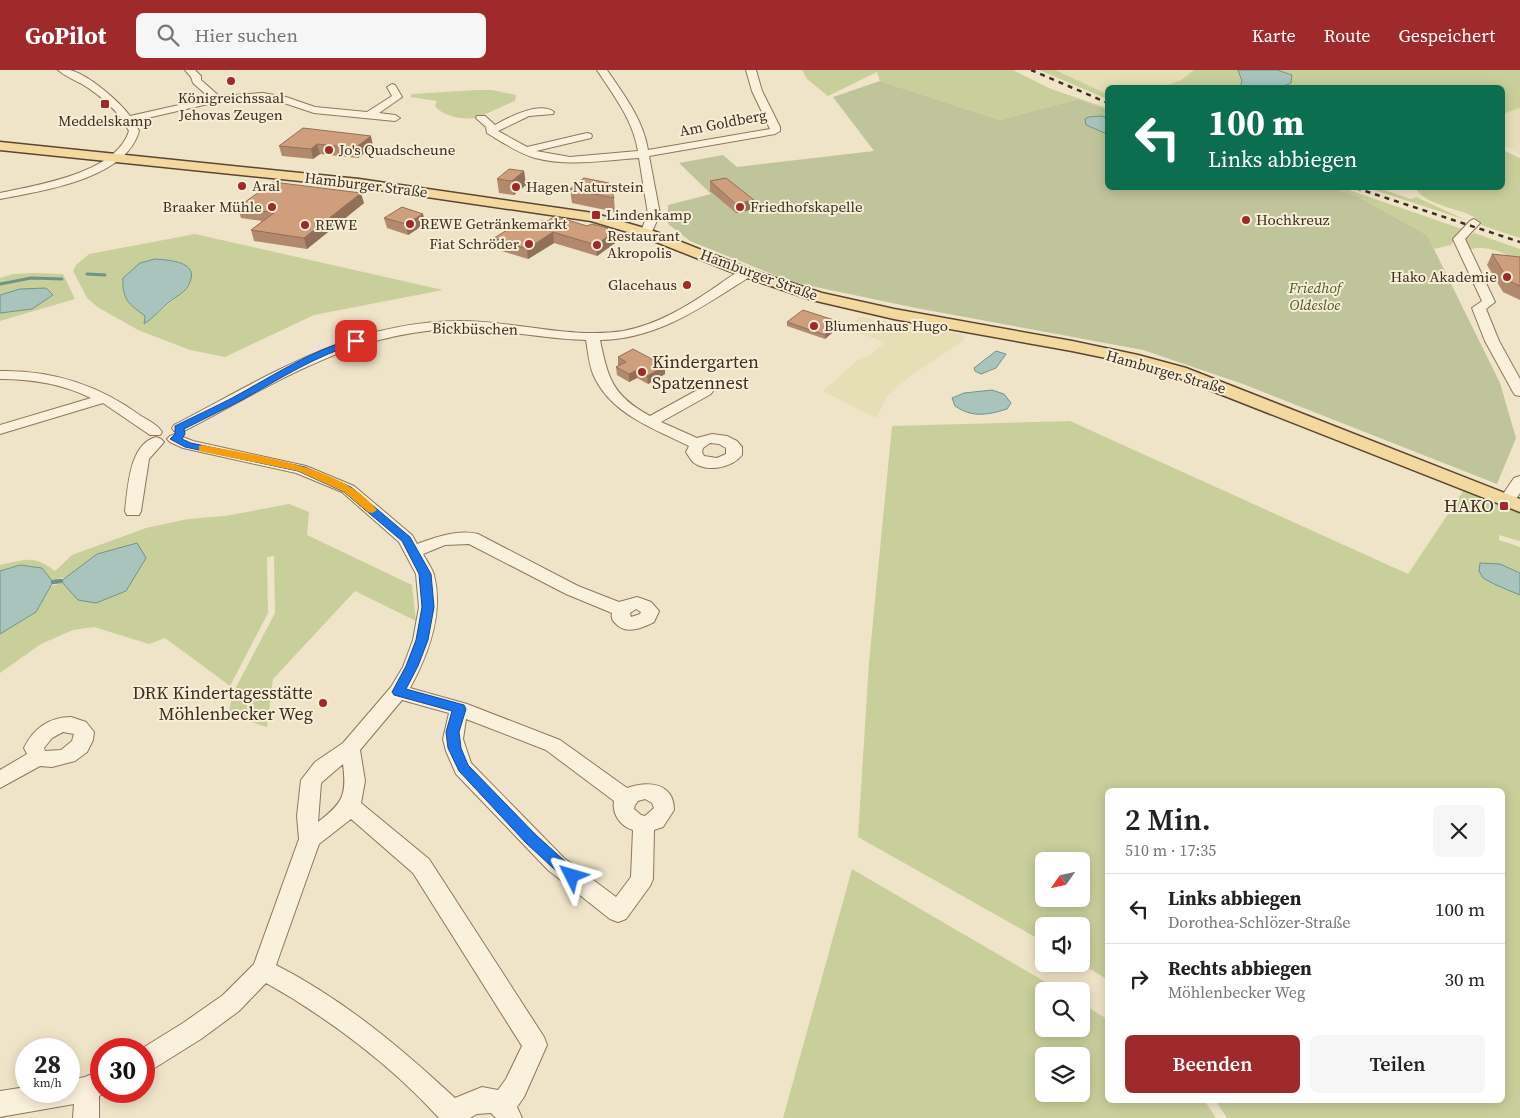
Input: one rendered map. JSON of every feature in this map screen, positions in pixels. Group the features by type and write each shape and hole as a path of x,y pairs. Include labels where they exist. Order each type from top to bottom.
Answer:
{"main road":[{"name":"Hamburger Straße","path":"0,146 359,183 568,213 622,225 747,273 818,297 1072,346 1138,360 1180,372 1514,503"}],"street":[{"path":"0,196 77,177 103,166 116,158 128,146 134,131 129,119 97,90 63,70"},
{"path":"190,70 196,76 196,81 217,99"},
{"path":"602,70 630,112 641,138 654,214 646,233"},
{"name":"Am Goldberg","path":"644,154 775,131 776,127 757,90 751,70"},
{"path":"370,115 397,96 392,87"},
{"path":"129,119 217,99 274,96 314,110 395,118"},
{"path":"491,131 510,120 537,110 549,112"},
{"path":"481,118 491,126 491,131"},
{"path":"491,131 525,150 552,159 570,160 644,154"},
{"path":"525,150 587,136"},
{"path":"1474,223 1459,239 1489,302 1479,308 1492,341 1520,392"},
{"name":"Bickbüschen","path":"156,437 167,427 177,434 236,399 317,355 334,348 402,330 440,325 483,326 592,337 640,332 669,322 747,273"},
{"path":"592,337 600,373 610,394 630,412 698,444"},
{"path":"0,375 10,374 46,379 77,386 105,398 156,437 141,458 133,511"},
{"path":"651,421 706,391"},
{"path":"0,430 105,398"},
{"path":"155,1054 231,1003 263,970 310,839 307,816 311,780 322,768 350,748 398,692 412,666 422,640 428,607 425,574 406,539 348,489 301,469 188,445 177,434"},
{"name":"Hamburger Straße","path":"1514,503 1520,481"},
{"path":"414,551 443,540 472,538 572,590 621,610"},
{"path":"398,692 460,709 553,745 627,799"},
{"path":"460,709 452,732 454,748 463,768 556,864 618,912 642,879 644,824"},
{"path":"310,839 335,822 350,806 355,792 355,775 350,748"},
{"path":"0,780 38,757"},
{"path":"646,791 658,795 662,799 664,810 656,820 644,824 638,824 627,818 623,809 627,799 638,792 646,791"},
{"path":"263,970 301,990 337,1014 392,1057 453,1116 465,1105 484,1099 494,1101 505,1112 535,1045 421,866 350,806"},
{"path":"0,1104 90,1086"},
{"path":"86,1118 90,1102"}],"shaded area":[{"path":"1055,70 1194,70 1181,80 1165,85 1105,85 1105,93"},
{"path":"1520,108 1520,155 1505,145 1505,113"},
{"path":"860,317 964,335 964,340 909,377 888,395 876,418 823,391 859,359 872,354 885,342 847,329"}],"green space":[{"path":"802,70 1013,70 1051,89 1105,107 1105,109 1078,99 1000,120 880,81 877,72 828,96 807,79"},
{"path":"1039,70 1055,70 1105,93 1105,98"},
{"path":"1194,70 1238,70 1242,81 1241,85 1167,85 1181,80"},
{"path":"1277,70 1520,70 1520,108 1505,113 1505,85 1286,85 1291,83 1292,75"},
{"name":"Friedhof Oldesloe","path":"880,81 1000,120 1078,99 1105,109 1105,190 1339,190 1357,196 1427,235 1500,383 1516,438 1497,484 1243,384 1143,350 916,308 792,282 690,241 668,224 668,205 711,194 679,163 723,155 737,167 874,151 833,97"},
{"path":"492,90 516,95 515,101 475,118 464,118 442,112 435,106 437,101 410,97 412,94"},
{"path":"1505,151 1520,158 1520,238 1481,225 1477,219 1470,215 1431,201 1417,190 1505,190"},
{"path":"1339,190 1349,190 1462,229 1451,245 1434,249 1427,235 1357,196"},
{"path":"1374,190 1385,190 1411,199 1416,197 1466,220"},
{"path":"1474,233 1520,249 1520,260 1488,249 1475,248 1467,250 1464,240"},
{"path":"195,234 443,290 314,315 225,357 190,350 138,330 99,308 87,298 73,271 76,265 89,254","holes":["192,276 190,284 183,292 144,323 145,316 131,305 125,297 123,278"]},
{"path":"13,274 63,274 75,299 0,321 0,313 32,309 20,289 0,295 0,278"},
{"path":"1070,421 1408,574 1464,490 1520,513 1520,541 1499,535 1499,540 1520,547 1520,573 1499,564 1480,563 1496,585 1520,595 1520,1118 1227,1118 1217,1103 1505,1103 1505,788 1105,788 1105,978 1090,969 1090,917 1035,917 1035,937 858,837 869,662 892,426"},
{"path":"289,504 309,512 307,535 412,585 416,621 355,591 273,679 267,727 228,715 233,693 275,613 274,556 267,557 268,613 230,686 165,638 149,644 94,627 73,630 41,644 0,673 0,634 36,612 51,586 63,583 97,554 66,577 51,580 42,568 20,565 0,571 0,565 22,560 35,560 55,571 72,555 146,528 188,519 225,516"},
{"path":"852,869 1046,982 1035,982 1035,1037 1090,1037 1090,1009 1105,1018 1105,1103 1206,1103 1216,1118 783,1118"}],"water":[{"path":"1238,70 1277,70 1292,75 1291,83 1286,85 1241,85 1242,81"},
{"path":"1089,117 1105,117 1105,133 1086,125 1085,119"},
{"path":"155,259 180,263 190,270 192,275 184,292 144,324 145,316 131,305 125,297 123,278 140,263"},
{"path":"46,288 53,295 32,309 0,313 0,295 20,289"},
{"path":"996,351 1006,354 996,368 981,374 975,371 974,368"},
{"path":"992,390 1004,394 1011,403 1007,409 987,414 974,414 955,406 952,398 964,393"},
{"path":"137,543 146,558 126,591 96,603 78,600 61,581 97,554"},
{"path":"1480,563 1500,564 1520,573 1520,595 1483,578 1479,571"},
{"path":"20,565 42,568 53,582 36,612 0,634 0,571"}],"building":[{"path":"303,128 371,136 355,148 317,144 311,149 279,146"},
{"path":"509,169 524,171 512,181 497,179"},
{"path":"584,178 609,183 614,198 570,189"},
{"path":"726,178 754,200 736,204 710,181"},
{"path":"273,182 361,193 304,238 251,230 274,213 238,207"},
{"path":"402,207 423,214 406,224 384,218"},
{"path":"555,216 587,226 592,224 608,228 606,230 614,232 596,245 553,232 527,249 494,238 517,224 530,228 543,220 546,222"},
{"path":"1492,254 1520,257 1520,286 1509,281"},
{"name":"Blumenhaus Hugo","path":"803,310 840,322 825,335 787,322"},
{"path":"633,349 665,366 647,376 637,370 629,374 616,367 626,362 618,357"}],"waterway":[{"path":"87,274 105,275"},
{"path":"0,284 31,278 62,279"},
{"path":"53,582 61,581"}],"railway":[{"path":"1031,70 1105,102"},
{"path":"1362,190 1520,242"}],"slow traffic":[{"path":"203,448 301,469 348,489 372,510"}],"place":[{"name":"Königreichssaal Jehovas Zeugen","path":"231,81"},
{"name":"Meddelskamp","path":"105,104"},
{"name":"Jo's Quadscheune","path":"329,150"},
{"name":"Aral","path":"242,186"},
{"name":"Hagen Naturstein","path":"516,187"},
{"name":"Braaker Mühle","path":"272,207"},
{"name":"Friedhofskapelle","path":"740,207"},
{"name":"Lindenkamp","path":"596,215"},
{"name":"Hochkreuz","path":"1246,220"},
{"name":"REWE Getränkemarkt","path":"410,224"},
{"name":"REWE","path":"305,225"},
{"name":"Fiat Schröder","path":"529,244"},
{"name":"Restaurant Akropolis","path":"597,245"},
{"name":"Hako Akademie","path":"1507,277"},
{"name":"Glacehaus","path":"687,285"},
{"name":"Blumenhaus Hugo","path":"814,326"},
{"name":"Kindergarten Spatzennest","path":"642,372"},
{"name":"HAKO","path":"1504,506"},
{"name":"DRK Kindertagesstätte Möhlenbecker Weg","path":"323,703"}],"route":[{"path":"356,341 308,359 179,428 181,432 175,439 188,445 301,469 348,489 406,539 425,574 428,607 422,640 412,666 398,692 460,709 452,732 454,748 463,768 556,864 572,876"}]}
